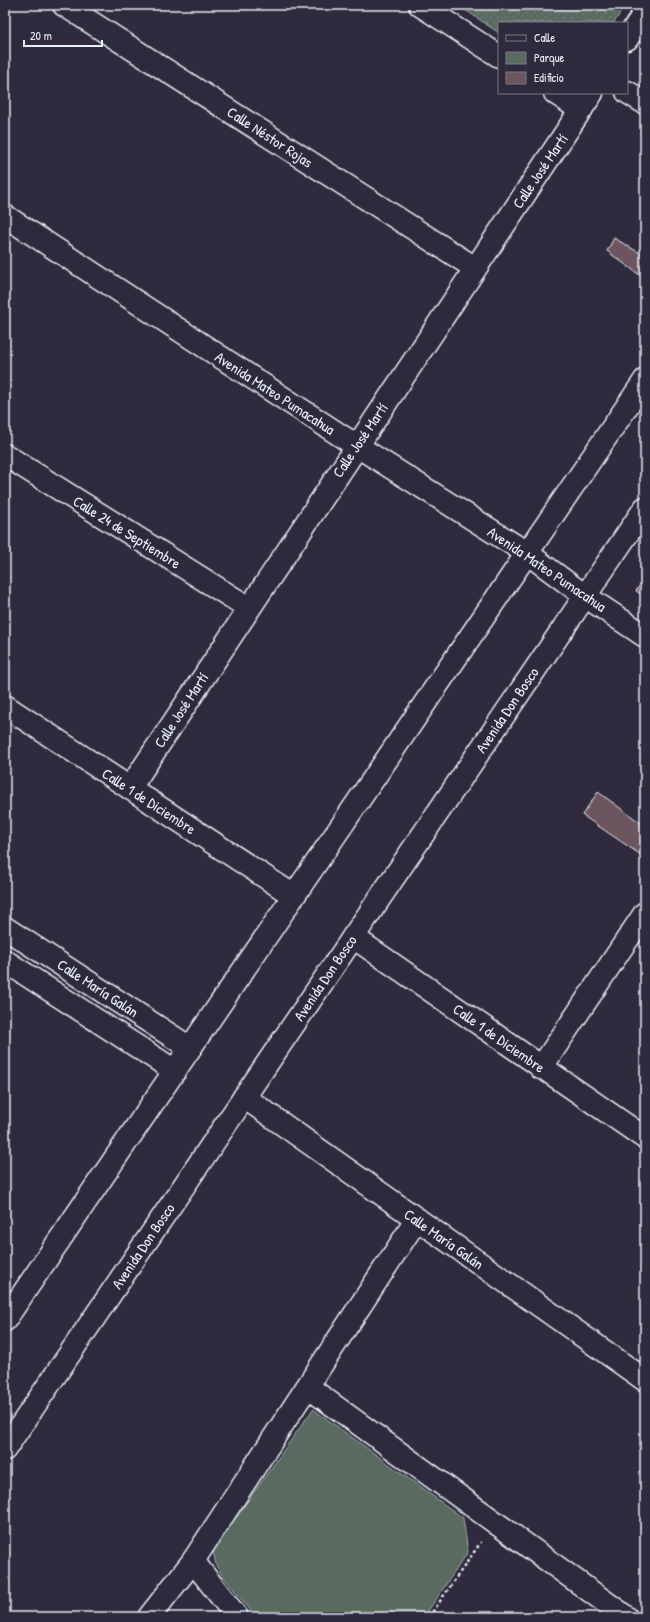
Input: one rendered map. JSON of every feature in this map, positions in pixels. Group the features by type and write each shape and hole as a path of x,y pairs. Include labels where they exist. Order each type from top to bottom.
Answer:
{"street":[{"name":"Calle Néstor Rojas","path":"64,5 475,268"},
{"path":"420,5 498,55"},
{"path":"628,38 645,12"},
{"path":"628,93 645,103"},
{"path":"559,94 586,101"},
{"name":"Calle José Martí","path":"130,788 586,101"},
{"name":"Avenida Mateo Pumacahua","path":"5,216 356,446 527,553 585,596 645,636"},
{"path":"5,1320 645,380"},
{"name":"Calle 24 de Septiembre","path":"5,455 249,608"},
{"name":"Avenida Don Bosco","path":"5,1449 645,508"},
{"name":"Calle 1 de Diciembre","path":"5,706 294,896"},
{"path":"541,1068 645,913"},
{"name":"Calle María Galán","path":"5,928 190,1048"},
{"name":"Calle 1 de Diciembre","path":"353,937 541,1068 645,1138"},
{"name":"Calle María Galán","path":"5,961 175,1071"},
{"name":"Calle María Galán","path":"244,1098 645,1380"},
{"path":"150,1617 193,1561 417,1220"},
{"path":"308,1387 626,1617"},
{"path":"193,1561 237,1617"}],"path":[{"path":"429,1617 495,1522"}],"green space":[{"path":"458,5 625,5 615,22 498,22 498,32"},
{"path":"313,1409 463,1518 468,1552 424,1617 256,1617 221,1574 216,1565 213,1550"}],"building":[{"path":"614,238 645,256 645,279 607,251"},
{"path":"645,578 645,597 636,591"},
{"path":"598,792 645,826 645,850 641,855 582,815"}]}
